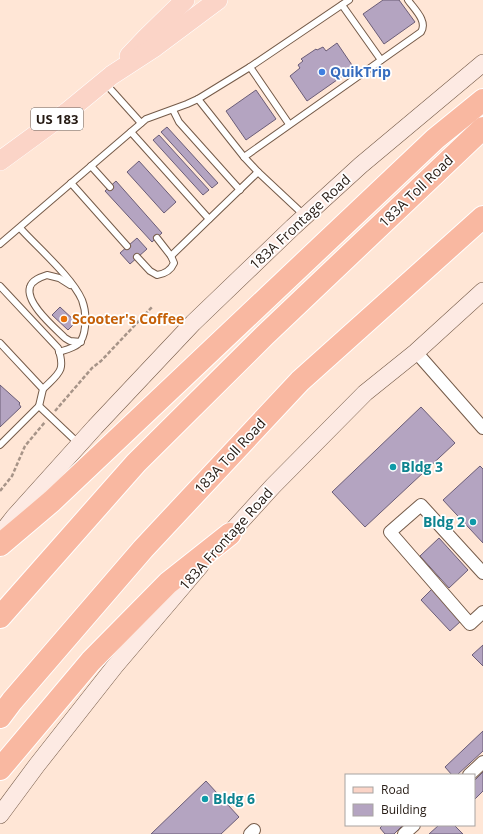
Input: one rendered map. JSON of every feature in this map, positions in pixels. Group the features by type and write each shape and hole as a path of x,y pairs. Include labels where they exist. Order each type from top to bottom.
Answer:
{"highway":[{"path":"0,545 52,501 436,139 483,100"},
{"name":"183A Toll Road","path":"0,617 136,463 265,335 483,128"},
{"name":"183A Toll Road","path":"0,717 12,701 143,549 300,381 483,217"},
{"path":"0,769 91,661 168,583 230,534"}],"main road":[{"name":"US 183","path":"0,162 67,112 108,78 155,47 218,0"},
{"name":"US 183","path":"108,78 184,1"},
{"name":"183A Frontage Road","path":"0,535 14,517 79,444 193,323 305,216 361,165 483,63"},
{"name":"183A Frontage Road","path":"0,815 37,765 115,666 197,570 274,486 365,393 416,352 483,291"}],"street":[{"path":"416,352 483,428"},
{"path":"483,573 421,505 390,532 470,624 483,612"},
{"path":"470,774 483,762"},
{"path":"404,834 413,826"}],"lane":[{"path":"0,244 141,123 153,116 174,110 198,99 250,67 349,0"},
{"path":"244,157 416,36 422,30 423,21 408,0"},
{"path":"342,5 381,60"},
{"path":"250,67 289,124"},
{"path":"108,78 141,123"},
{"path":"198,99 244,157 305,216"},
{"path":"174,110 179,122 240,190"},
{"path":"131,132 209,219"},
{"path":"92,166 110,187"},
{"path":"172,256 258,172"},
{"path":"71,183 127,246"},
{"path":"20,228 62,273 82,300 86,324 84,337 81,342 70,349 59,352"},
{"path":"137,257 150,271 157,275 164,273 173,266 174,263 172,256 157,238"},
{"path":"78,294 70,285 62,280 47,275 34,281 30,287 30,293 36,309 65,338 70,341 81,342"},
{"path":"0,286 58,348 62,360 61,371 44,389 39,406 0,445"},
{"path":"0,344 44,389"},
{"path":"39,406 79,444"}],"path":[{"path":"58,408 92,368 152,306"},
{"path":"0,491 12,476 25,446 45,422"}],"building":[{"name":"QuikTrip","path":"383,0 399,0 415,22 384,44 363,14"},
{"name":"QuikTrip","path":"337,43 354,68 307,101 290,76 300,68 298,65 303,61 301,59 316,49 317,50 323,47 326,51"},
{"path":"256,90 276,119 246,140 226,111"},
{"path":"167,127 218,183 212,188 161,132"},
{"path":"159,135 209,190 203,195 153,140"},
{"path":"139,161 176,202 164,213 127,172"},
{"path":"116,181 162,233 152,242 105,191"},
{"path":"137,238 147,249 130,264 120,253"},
{"name":"Scooter's Coffee","path":"60,307 76,322 68,330 52,315"},
{"path":"0,385 20,403 19,404 21,407 0,427"},
{"name":"Bldg 3","path":"421,407 455,443 365,527 332,492"},
{"name":"Bldg 2","path":"480,466 483,469 483,543 443,500"},
{"path":"439,538 468,570 449,588 420,556"},
{"path":"432,589 461,621 450,631 421,600"},
{"path":"483,645 483,666 472,655"},
{"path":"483,731 483,751 458,774 451,774 445,767"},
{"path":"483,772 483,791 475,799 475,780"},
{"name":"Bldg 6","path":"206,781 239,817 221,834 151,834"},
{"path":"382,826 402,826 394,834 385,834 380,828"},
{"path":"438,826 455,826 463,834 429,834"}],"place":[{"name":"QuikTrip","path":"322,72"},
{"name":"Scooter's Coffee","path":"64,319"},
{"name":"Bldg 3","path":"393,467"},
{"name":"Bldg 2","path":"473,522"},
{"name":"Bldg 6","path":"205,799"}]}
